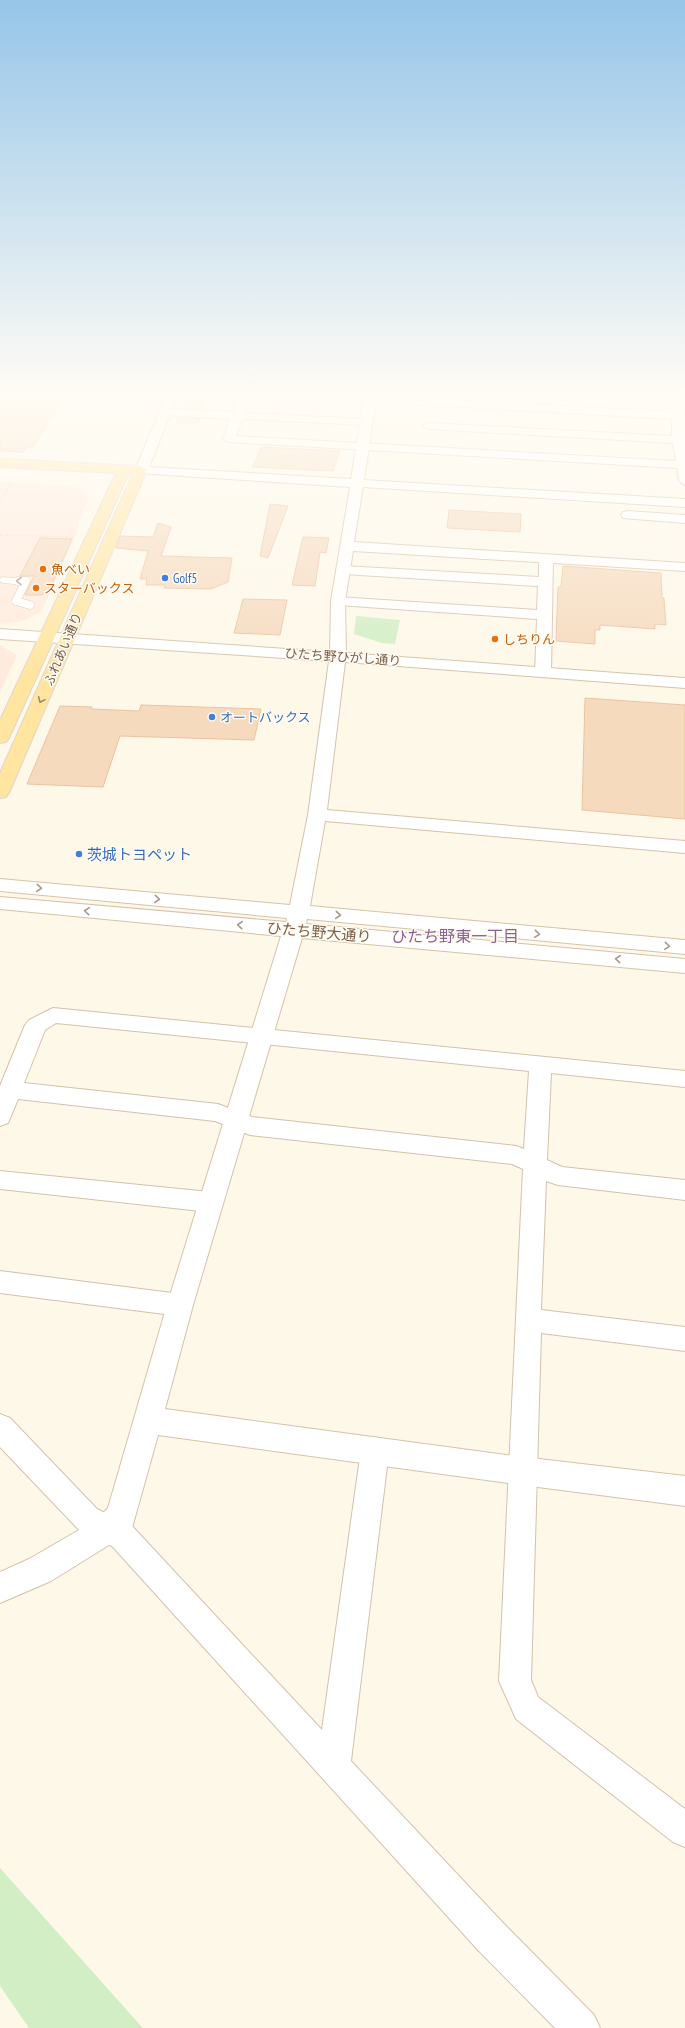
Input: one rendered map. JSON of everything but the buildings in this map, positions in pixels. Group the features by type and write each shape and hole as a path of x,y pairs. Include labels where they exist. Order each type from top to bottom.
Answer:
{"main road":[{"name":"ふれあい通り","path":"0,738 45,637 116,488"},
{"name":"ふれあい通り","path":"0,793 134,488"}],"street":[{"path":"333,488 685,512"},
{"path":"0,1588 40,1570 109,1529 122,1517 180,1304 296,921 317,815 338,657 338,601 356,489"},
{"path":"498,498 531,490 685,496"},
{"path":"498,498 685,503"},
{"path":"498,498 553,508"},
{"path":"613,514 685,519"},
{"path":"346,546 685,567"},
{"path":"543,673 546,559"},
{"path":"343,570 545,582"},
{"path":"338,601 545,615"},
{"name":"ひたち野ひがし通り","path":"0,634 685,683"},
{"path":"317,815 685,847"},
{"name":"ひたち野大通り","path":"0,884 296,921 685,966"},
{"name":"ひたち野大通り","path":"0,903 685,947"},
{"path":"0,1117 9,1090 36,1025 53,1015 685,1080"},
{"path":"540,1066 534,1163 522,1471 516,1681 527,1708 685,1830"},
{"path":"9,1090 218,1113 237,1119 250,1126 516,1155 558,1176 685,1190"},
{"path":"0,1180 210,1202"},
{"path":"0,1282 180,1304"},
{"path":"528,1320 685,1339"},
{"path":"149,1420 522,1471 685,1491"},
{"path":"0,1427 88,1519 122,1536 492,1937 581,2028"},
{"path":"334,1766 375,1450"}],"lane":[{"path":"3,580 26,581 16,600 30,605"}],"path":[{"path":"0,502 8,488"},
{"path":"0,535 79,538"}],"shaded area":[{"path":"0,488 78,488 89,497 79,521 76,535 41,612 22,621 0,623"},
{"path":"0,645 17,655 0,692"}],"green space":[{"path":"356,616 400,620 395,644 382,643 354,634"},
{"path":"0,1868 143,2028 29,2028 0,1986"}],"place":[{"name":"魚べい","path":"43,569"},
{"name":"Golf5","path":"165,578"},
{"name":"スターバックス","path":"36,588"},
{"name":"しちりん","path":"495,639"},
{"name":"オートバックス","path":"212,717"},
{"name":"茨城トヨペット","path":"79,854"}],"district":[{"name":"ひたち野東一丁目","path":"455,936"}]}
